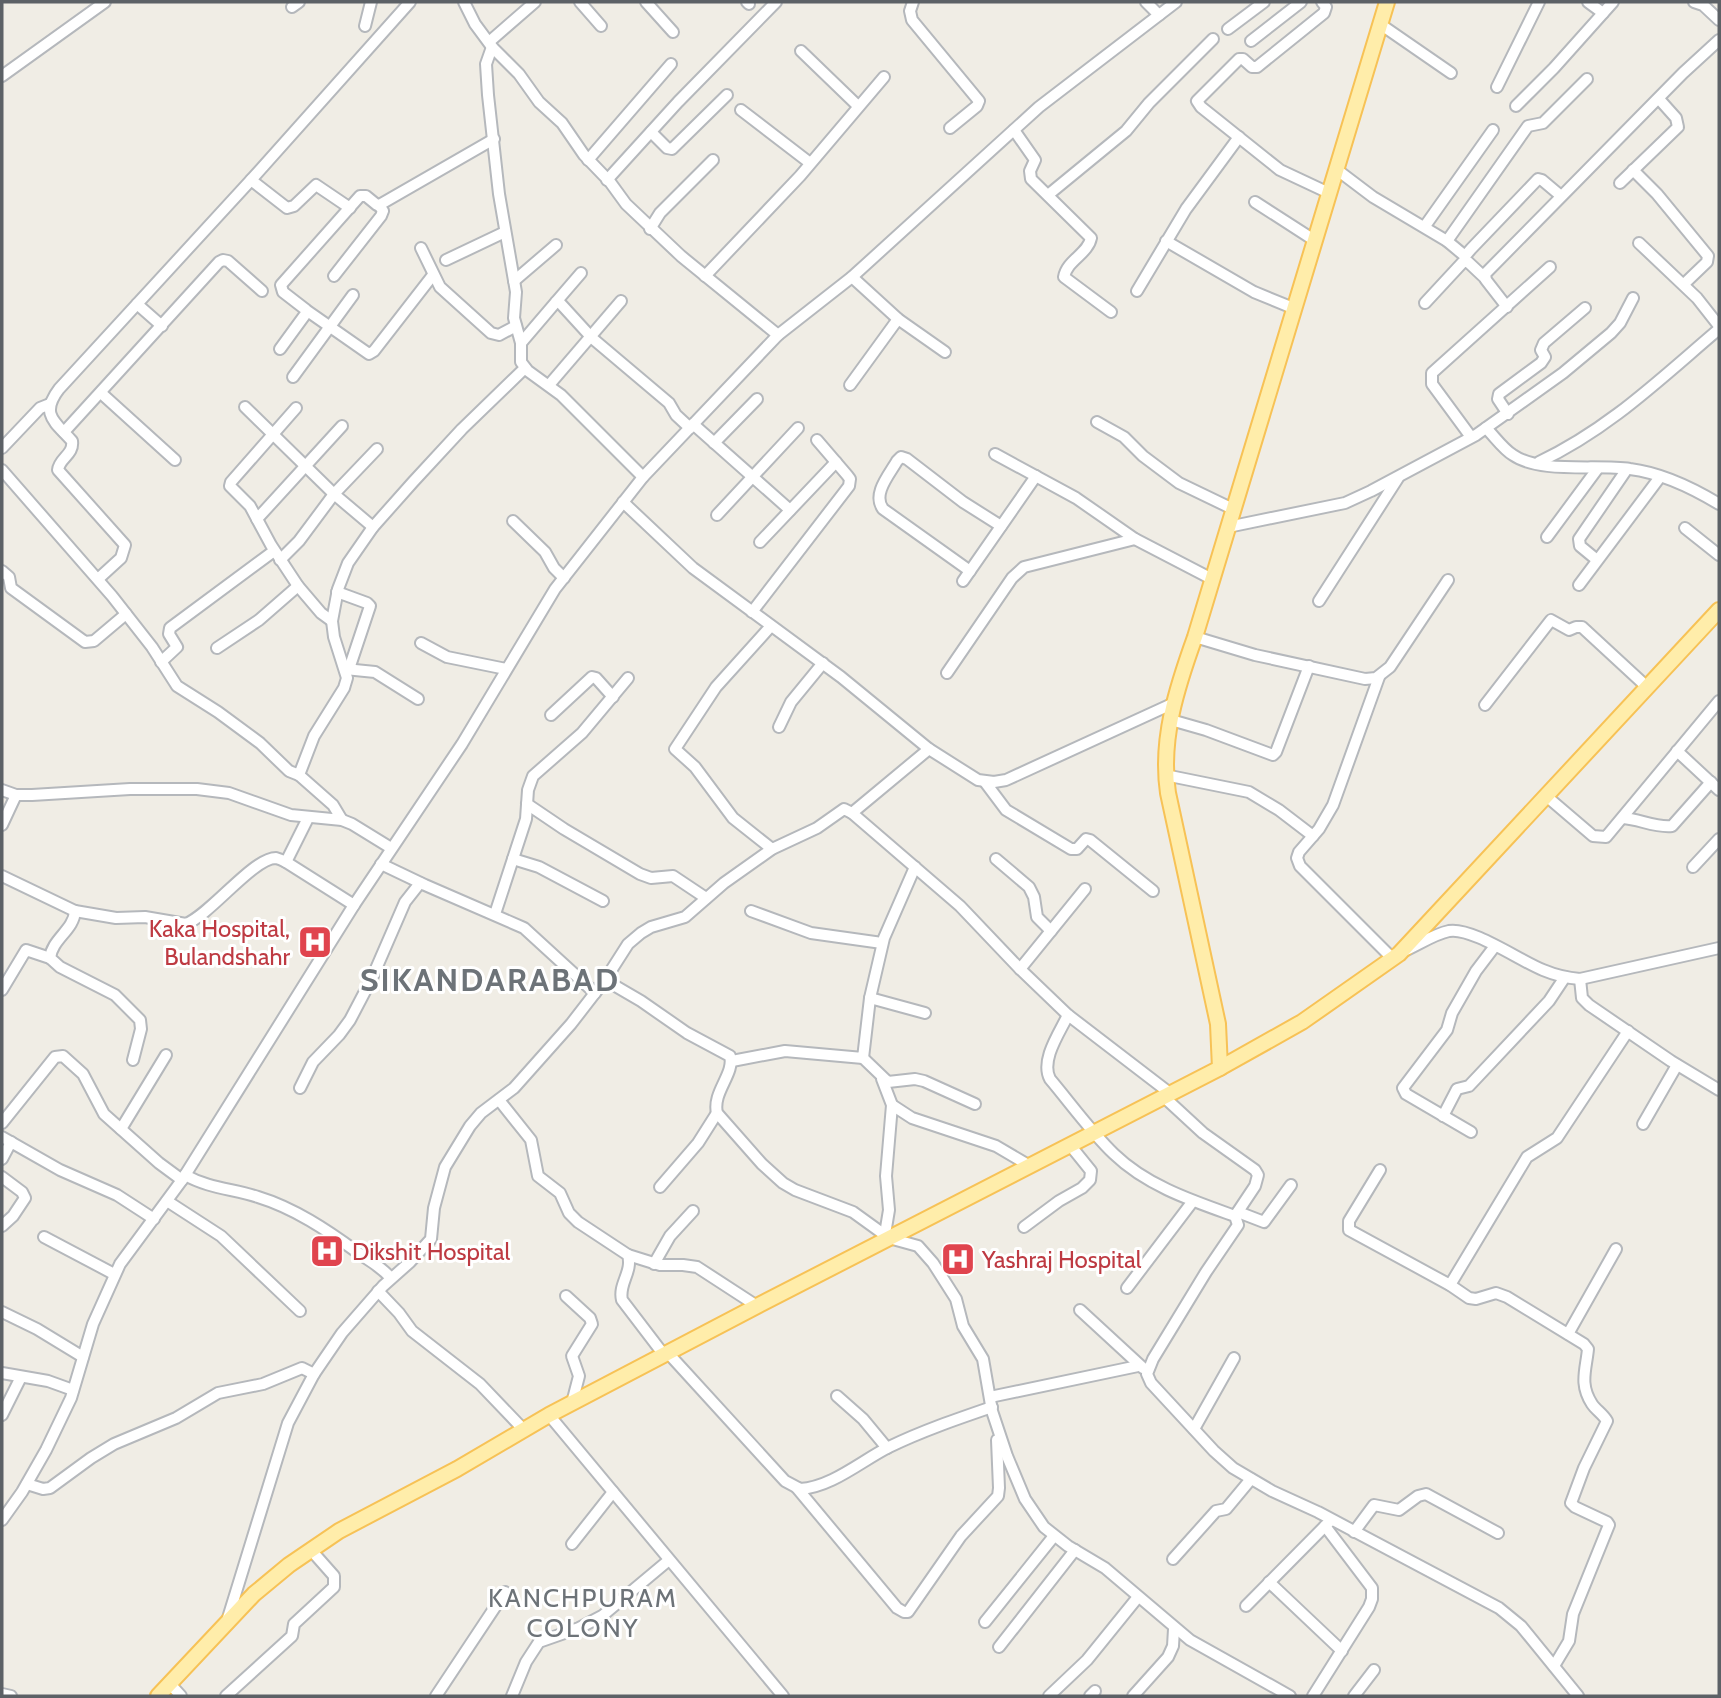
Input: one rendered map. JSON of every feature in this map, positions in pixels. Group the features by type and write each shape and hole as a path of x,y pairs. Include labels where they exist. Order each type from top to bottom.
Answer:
{"main road":[{"path":"1220,1068 1217,1024 1165,775 1166,747 1174,703 1387,2"},
{"path":"158,1696 254,1594 289,1565 339,1531 457,1469 549,1415 887,1236 1168,1096 1301,1022 1395,956 1719,610"}],"street":[{"path":"2,76 105,2"},
{"path":"366,26 371,2"},
{"path":"98,579 121,558 125,545 58,470 73,446 72,440 50,417 50,404 59,389 410,2"},
{"path":"464,2 475,24 490,44 519,74 539,102 562,123 588,160 626,204 650,229 778,335"},
{"path":"535,2 490,44 486,64 505,232 514,281 520,357 525,368 550,385 643,477"},
{"path":"580,2 601,26"},
{"path":"646,2 673,32"},
{"path":"607,180 776,2"},
{"path":"913,2 909,11 912,20 979,101 977,106 950,128"},
{"path":"1146,2 1159,15"},
{"path":"2,1520 46,1450 73,1390 96,1316 125,1255 184,1177 354,905 462,744 547,600 564,578 643,477 778,335 852,277 1040,107 1176,2"},
{"path":"1228,29 1264,2"},
{"path":"1251,41 1301,2"},
{"path":"1322,2 1326,7 1324,13 1257,67 1239,59 1199,98 1198,104 1280,170 1329,193"},
{"path":"1497,87 1539,2"},
{"path":"1588,2 1603,13"},
{"path":"1516,106 1563,59 1613,2"},
{"path":"1694,2 1703,5 1719,20"},
{"path":"1380,24 1451,74"},
{"path":"1048,195 1126,131 1149,103 1213,39"},
{"path":"1485,278 1490,268 1561,195 1719,40"},
{"path":"801,51 858,106"},
{"path":"588,160 671,64"},
{"path":"705,276 810,163 884,78"},
{"path":"1447,241 1525,129 1531,124 1538,126 1543,123 1587,79"},
{"path":"651,132 667,148 672,149 727,95"},
{"path":"1620,183 1678,127 1676,118 1658,99"},
{"path":"741,110 810,163"},
{"path":"1014,130 1035,160 1029,175 1091,238 1090,244 1066,270 1064,277 1111,312"},
{"path":"1425,226 1493,130"},
{"path":"1137,291 1208,176 1239,137"},
{"path":"379,205 494,139"},
{"path":"650,229 660,213 713,160"},
{"path":"1336,169 1373,197 1447,241 1485,278 1507,307"},
{"path":"1633,170 1708,256 1707,262 1684,284"},
{"path":"1425,303 1538,179 1561,195"},
{"path":"251,180 287,208 294,206 316,185 349,208"},
{"path":"334,276 383,211 364,195 360,196 281,285 283,292 366,353 371,353 433,275"},
{"path":"1255,202 1314,240"},
{"path":"446,260 505,232"},
{"path":"1167,242 1254,292 1293,308"},
{"path":"1536,463 1566,449 1623,412 1719,328 1684,284 1639,243"},
{"path":"514,281 556,245"},
{"path":"421,248 433,275 445,293 491,333 499,335 516,326"},
{"path":"64,432 223,260 262,291"},
{"path":"1471,437 1430,378 1438,367 1550,267"},
{"path":"521,343 582,273"},
{"path":"852,277 898,319 945,352"},
{"path":"293,377 353,295"},
{"path":"1228,527 1345,503 1471,437 1508,414 1611,333 1620,323 1633,298"},
{"path":"550,385 621,301"},
{"path":"556,302 562,304 592,338 669,403 676,415 714,443 790,510"},
{"path":"137,304 162,326"},
{"path":"1508,414 1498,399 1499,394 1541,363 1545,357 1541,350 1544,344 1585,308"},
{"path":"280,349 306,314 306,310"},
{"path":"850,386 898,319"},
{"path":"347,669 334,637 332,621 337,592 348,564 373,527 461,429 525,368"},
{"path":"101,393 175,460"},
{"path":"714,443 757,400"},
{"path":"2,448 40,408 50,404"},
{"path":"245,407 334,494 373,527"},
{"path":"296,408 230,484 231,489 247,501 277,556 298,586 321,613 332,621"},
{"path":"1097,422 1124,437 1143,457 1180,483 1233,509"},
{"path":"257,519 342,426"},
{"path":"1486,428 1512,455 1536,463 1627,468 1693,489 1719,504"},
{"path":"717,514 799,429"},
{"path":"752,612 849,486 850,479 817,440"},
{"path":"161,662 177,647 169,634 170,628 299,541 334,494 377,449"},
{"path":"995,454 1076,498 1135,539 1212,579"},
{"path":"970,571 883,509 879,503 878,494 897,461 901,457 907,459 963,502 1001,526"},
{"path":"760,542 836,462"},
{"path":"1546,537 1598,468"},
{"path":"1598,561 1580,546 1580,539 1627,468"},
{"path":"2,470 98,579 177,686 260,743 289,771 299,775 333,805 342,820"},
{"path":"962,582 1036,476"},
{"path":"1319,601 1399,476"},
{"path":"1579,585 1660,477"},
{"path":"623,502 693,568 822,663 929,749 985,782 1006,780 1174,703"},
{"path":"513,521 545,552 554,568 564,578"},
{"path":"1685,528 1719,555"},
{"path":"947,673 1012,578 1024,568 1135,539"},
{"path":"2,571 9,577 10,586 15,591 85,642 94,641 126,614"},
{"path":"1448,580 1390,667 1379,677 1333,805 1299,852 1297,862 1395,956 1451,930 1465,932 1541,969 1580,979 1719,948"},
{"path":"217,648 260,620 298,586"},
{"path":"299,775 320,725 346,683 347,669 370,606 337,592"},
{"path":"1485,705 1551,620 1569,630 1576,626 1582,627 1647,687"},
{"path":"771,626 716,687 675,749 695,767 733,818 772,849"},
{"path":"1195,637 1255,655 1365,679 1379,677"},
{"path":"421,643 447,657 506,669"},
{"path":"779,727 791,702 822,663"},
{"path":"1171,720 1273,755 1309,666"},
{"path":"347,669 375,673 418,699"},
{"path":"551,715 592,677 613,697"},
{"path":"495,914 524,825 528,790 533,776 582,733 628,678"},
{"path":"1545,795 1593,836 1602,838 1611,834 1719,701"},
{"path":"852,813 929,749"},
{"path":"1623,818 1664,827 1672,826 1715,786 1677,751"},
{"path":"1165,775 1249,792 1279,810 1312,836"},
{"path":"985,782 1001,806 1012,814 1071,849 1077,849 1086,839 1090,840 1153,891"},
{"path":"2,790 16,795 130,789 197,789 229,793 284,813 342,820 359,827 391,848"},
{"path":"2,825 16,795"},
{"path":"527,804 640,874 651,878 673,876 706,898"},
{"path":"227,1623 288,1423 314,1374 342,1334 378,1291 430,1239 446,1167 452,1152 475,1119 520,1081 595,993 634,938 650,927 685,917 772,849 817,828 841,810 852,813 960,905 1068,1015 1168,1096 1203,1133 1255,1170 1258,1175 1255,1186 1236,1214 1238,1225 1164,1341 1143,1369 991,1402 887,1448 822,1484 809,1489 797,1488"},
{"path":"286,862 308,818"},
{"path":"1693,867 1719,839"},
{"path":"2,876 75,911 116,918 145,917 186,924 210,908 265,862 273,859 286,862 354,905"},
{"path":"513,859 539,866 603,901"},
{"path":"996,859 1029,887 1034,897 1037,917 1051,931"},
{"path":"381,864 530,931 595,993"},
{"path":"863,1058 870,998 882,943 891,917 915,867"},
{"path":"300,1088 313,1062 350,1020 372,978 405,902 420,883"},
{"path":"1020,969 1086,889"},
{"path":"50,958 53,946 72,922 75,911"},
{"path":"751,911 811,933 882,943"},
{"path":"1471,1132 1406,1094 1403,1088 1447,1030 1452,1013 1491,944"},
{"path":"2,990 26,950 50,958 60,967 115,995 140,1020 133,1060"},
{"path":"1443,1116 1457,1088 1469,1086 1542,1008 1565,977"},
{"path":"1580,979 1585,1002 1677,1065 1719,1090"},
{"path":"604,980 687,1032 728,1054 732,1060"},
{"path":"870,998 925,1013"},
{"path":"1068,1015 1048,1058 1047,1073 1115,1156 1128,1166 1159,1185 1194,1201 1264,1223 1291,1185"},
{"path":"1450,1285 1528,1157 1557,1138 1628,1031"},
{"path":"732,1060 785,1051 863,1058 882,1079 892,1105 886,1176 889,1210 887,1236"},
{"path":"121,1129 166,1055"},
{"path":"2,1123 55,1057 63,1056 83,1074 104,1114 159,1163 206,1185 256,1196 283,1206 377,1263 391,1278"},
{"path":"660,1186 698,1143 717,1113 716,1098 732,1060"},
{"path":"1643,1125 1677,1065"},
{"path":"882,1079 888,1082 915,1079 924,1081 975,1104"},
{"path":"499,1100 531,1140 538,1177 560,1193 569,1213 578,1222 628,1255 654,1264 696,1267 757,1306"},
{"path":"892,1105 912,1118 996,1146 1031,1166"},
{"path":"717,1113 762,1164 783,1183 794,1190 853,1212 887,1236 918,1245 938,1270 956,1299 963,1326 983,1359 996,1425 1025,1499 1054,1536 1105,1568 1174,1629 1206,1650 1290,1696"},
{"path":"2,1159 6,1140 60,1170 117,1195 154,1219"},
{"path":"1024,1227 1090,1180 1091,1171 1070,1146"},
{"path":"1380,1170 1349,1221 1349,1230 1473,1299 1500,1294 1587,1346 1583,1373 1586,1388 1592,1404 1607,1421 1584,1468 1572,1503 1574,1507 1609,1525 1573,1614 1569,1641 1554,1666"},
{"path":"2,1177 22,1192 25,1198 13,1216 2,1226"},
{"path":"167,1201 228,1241 300,1311"},
{"path":"1127,1288 1194,1201"},
{"path":"654,1264 670,1236 692,1211"},
{"path":"44,1237 114,1274"},
{"path":"1569,1334 1616,1249"},
{"path":"628,1255 630,1267 621,1289 622,1300 666,1354 785,1480 797,1488 897,1608 904,1612 908,1612 961,1536 998,1496 996,1425"},
{"path":"378,1291 412,1331 480,1384 524,1430"},
{"path":"566,1296 590,1318 592,1324 572,1356 579,1376 572,1404"},
{"path":"1080,1310 1143,1369 1155,1388 1224,1461 1251,1479 1315,1511 1328,1523 1367,1580 1373,1593 1369,1607 1313,1696"},
{"path":"2,1312 37,1329 83,1357"},
{"path":"1195,1429 1234,1358"},
{"path":"27,1484 43,1489 50,1488 114,1444 176,1418 218,1394 263,1384 302,1368 314,1374"},
{"path":"2,1373 48,1381 73,1390"},
{"path":"2,1415 21,1377"},
{"path":"837,1396 863,1419 887,1448"},
{"path":"549,1415 783,1696"},
{"path":"1173,1559 1216,1511 1226,1508 1251,1479"},
{"path":"572,1545 612,1492"},
{"path":"1354,1532 1374,1505 1399,1510 1418,1496 1426,1494 1498,1533"},
{"path":"1328,1523 1354,1532 1499,1608 1521,1626 1578,1696"},
{"path":"1245,1606 1328,1523"},
{"path":"985,1622 1054,1536"},
{"path":"226,1696 292,1636 294,1624 334,1587 334,1576 311,1550"},
{"path":"999,1647 1076,1550"},
{"path":"512,1696 526,1662 539,1642 579,1628 602,1616 669,1560"},
{"path":"1269,1582 1342,1651"},
{"path":"436,1696 505,1592"},
{"path":"1049,1696 1092,1654 1138,1597"},
{"path":"1133,1696 1168,1657 1173,1646 1174,1629"},
{"path":"1354,1696 1374,1670"},
{"path":"170,1684 181,1696"},
{"path":"2,1694 11,1696"}],"place":[{"name":"Kaka Hospital, Bulandshahr","path":"315,942"},
{"name":"Dikshit Hospital","path":"327,1251"},
{"name":"Yashraj Hospital","path":"958,1259"}],"district":[{"name":"SIKANDARABAD","path":"490,979"},
{"name":"KANCHPURAM COLONY","path":"583,1613"}]}
